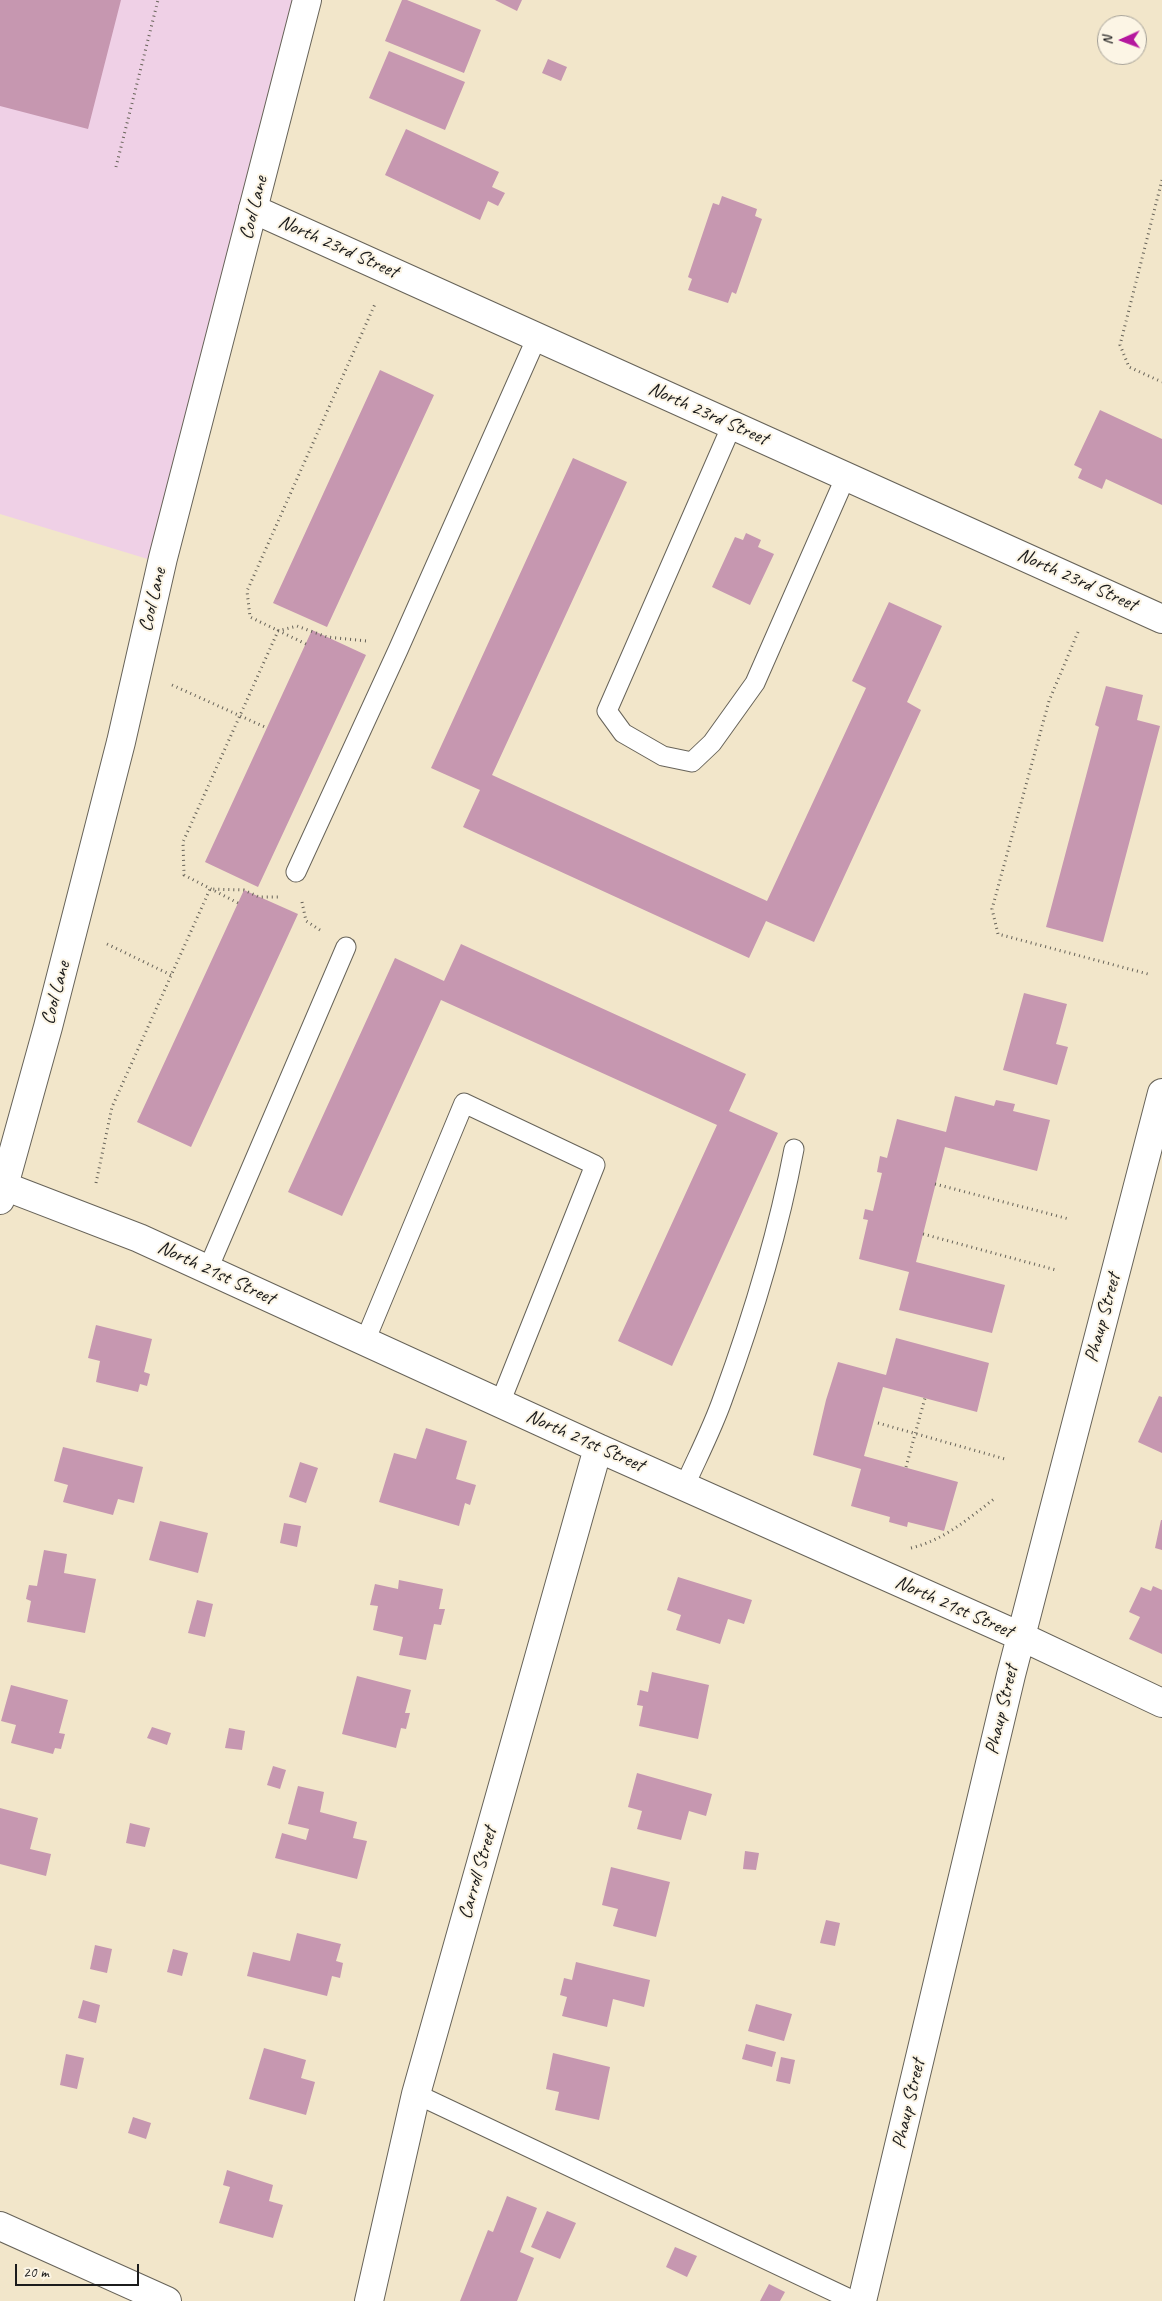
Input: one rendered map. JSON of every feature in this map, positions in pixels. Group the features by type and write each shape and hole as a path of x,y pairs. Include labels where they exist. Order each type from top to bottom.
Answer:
{"street":[{"name":"Cool Lane","path":"2,1193 118,751 163,558 307,0"},
{"name":"North 23rd Street","path":"253,209 1162,619"},
{"name":"Phaup Street","path":"862,2301 1020,1636 1162,1093"},
{"name":"North 21st Street","path":"2,1193 139,1238 598,1448 685,1485 1020,1636 1162,1703"},
{"name":"Carroll Street","path":"369,2301 416,2094 598,1448"},
{"path":"0,2226 167,2301"}],"lane":[{"path":"296,872 398,650 537,337"},
{"path":"732,425 607,711 623,732 662,756 692,762 712,742 755,682 846,476"},
{"path":"208,1269 346,947"},
{"path":"365,1341 464,1103 595,1165 500,1403"},
{"path":"685,1485 723,1400 760,1291 784,1199 794,1149"},
{"path":"416,2094 854,2301"}],"path":[{"path":"116,167 158,0"},
{"path":"1162,180 1120,346 1129,367 1162,382"},
{"path":"1156,203 1162,204"},
{"path":"306,644 250,617 247,591 375,304"},
{"path":"278,631 297,626 327,637 374,642"},
{"path":"238,903 184,875 183,842 278,631"},
{"path":"1078,632 1049,701 992,909 998,934 1148,974"},
{"path":"167,683 267,728"},
{"path":"210,889 244,890 259,897 284,898"},
{"path":"96,1183 112,1107 210,889"},
{"path":"100,941 172,975"},
{"path":"935,1184 1069,1219"},
{"path":"923,1234 1056,1270"},
{"path":"906,1468 925,1398"},
{"path":"878,1422 1005,1459"},
{"path":"903,1550 930,1543 947,1534 994,1499"}],"shaded area":[{"path":"0,0 308,0 164,564 0,514"}],"building":[{"path":"0,0 121,0 88,129 0,106"},
{"path":"402,0 407,0 481,30 464,73 385,41"},
{"path":"495,0 522,0 517,11"},
{"path":"389,51 465,82 445,130 369,98"},
{"path":"548,59 567,67 561,81 542,73"},
{"path":"406,129 499,172 492,187 505,193 498,206 488,201 480,220 385,175"},
{"path":"722,196 757,209 755,216 762,219 736,294 732,292 728,303 688,290 692,279 688,277 713,203 719,205"},
{"path":"380,370 434,395 327,627 273,603"},
{"path":"1100,410 1162,439 1162,505 1106,479 1102,489 1078,478 1082,469 1074,465"},
{"path":"573,458 627,482 492,775 767,901 866,688 852,681 889,602 942,626 907,702 921,710 814,942 766,921 749,958 463,827 480,790 431,768"},
{"path":"746,533 761,540 758,547 774,554 750,605 712,587 735,537 743,540"},
{"path":"312,630 366,655 258,887 205,862"},
{"path":"1106,686 1143,695 1137,720 1160,726 1103,942 1046,927 1099,727 1095,725"},
{"path":"244,890 298,914 191,1147 137,1122"},
{"path":"461,944 746,1074 729,1111 778,1133 672,1366 618,1341 717,1125 441,1000 342,1216 288,1192 395,958 444,981"},
{"path":"1024,993 1067,1004 1056,1044 1068,1047 1057,1085 1003,1070"},
{"path":"955,1096 994,1106 996,1100 1015,1104 1013,1111 1050,1120 1037,1171 945,1147 916,1262 1005,1285 992,1333 899,1310 909,1272 859,1259 868,1220 863,1219 865,1209 873,1211 882,1173 877,1172 880,1156 887,1158 897,1119 946,1132"},
{"path":"96,1325 152,1339 144,1372 150,1374 147,1386 140,1384 138,1392 96,1382 100,1361 88,1358"},
{"path":"896,1338 989,1363 977,1412 883,1387 864,1456 958,1482 944,1531 908,1522 907,1527 889,1522 890,1517 851,1506 861,1469 813,1455 826,1400 838,1362 886,1375"},
{"path":"1159,1396 1162,1397 1162,1453 1138,1442"},
{"path":"426,1428 467,1441 456,1479 476,1485 470,1505 465,1503 459,1526 379,1502 394,1453 416,1459"},
{"path":"63,1447 143,1467 134,1503 118,1499 113,1515 63,1502 68,1485 54,1481"},
{"path":"300,1462 318,1468 306,1503 289,1497"},
{"path":"1162,1520 1162,1550 1155,1548"},
{"path":"160,1521 208,1533 198,1573 149,1560"},
{"path":"284,1523 301,1526 297,1547 280,1543"},
{"path":"44,1550 67,1554 64,1573 96,1579 85,1633 27,1622 31,1601 26,1599 29,1585 37,1586"},
{"path":"678,1577 752,1600 744,1624 728,1619 720,1644 676,1630 681,1615 667,1610"},
{"path":"399,1580 443,1589 439,1609 445,1609 441,1625 434,1624 426,1660 399,1655 403,1637 373,1630 378,1606 370,1605 375,1584 398,1589"},
{"path":"1153,1586 1162,1590 1162,1654 1129,1639 1140,1617 1129,1612 1141,1587 1151,1591"},
{"path":"197,1600 213,1604 205,1637 188,1633"},
{"path":"652,1672 709,1685 698,1739 639,1726 643,1706 637,1705 640,1690 648,1692"},
{"path":"357,1676 411,1690 405,1713 410,1713 406,1729 401,1728 396,1748 342,1734"},
{"path":"11,1685 68,1700 59,1733 65,1734 61,1749 55,1748 53,1754 11,1743 16,1725 1,1721"},
{"path":"152,1727 171,1733 167,1745 147,1738"},
{"path":"229,1728 245,1731 242,1750 225,1748"},
{"path":"273,1766 286,1770 280,1789 267,1785"},
{"path":"637,1773 712,1794 706,1816 689,1811 681,1840 637,1829 642,1811 628,1807"},
{"path":"298,1786 324,1792 320,1812 357,1822 353,1838 367,1841 357,1879 275,1858 282,1833 306,1840 309,1829 288,1824"},
{"path":"0,1808 38,1818 30,1849 51,1854 46,1876 0,1864"},
{"path":"130,1823 150,1828 145,1847 126,1843"},
{"path":"745,1851 759,1853 756,1870 743,1869"},
{"path":"611,1867 670,1882 656,1937 613,1926 618,1909 602,1905"},
{"path":"826,1920 840,1923 835,1946 820,1943"},
{"path":"297,1933 341,1944 336,1961 343,1963 340,1978 332,1976 327,1996 247,1976 253,1952 290,1961"},
{"path":"95,1945 112,1949 107,1973 90,1969"},
{"path":"173,1949 188,1953 182,1976 167,1972"},
{"path":"576,1962 650,1980 644,2007 613,1999 607,2027 562,2016 567,1997 560,1995 564,1978 572,1980"},
{"path":"83,2000 100,2005 96,2023 78,2018"},
{"path":"756,2004 792,2014 784,2041 748,2031"},
{"path":"746,2044 776,2052 772,2067 742,2059"},
{"path":"264,2048 306,2060 301,2078 315,2082 306,2115 249,2099"},
{"path":"553,2053 610,2067 599,2120 555,2110 559,2092 546,2089"},
{"path":"66,2054 84,2058 77,2089 60,2085"},
{"path":"781,2057 795,2060 790,2084 776,2081"},
{"path":"133,2117 151,2123 146,2139 128,2133"},
{"path":"227,2170 273,2185 269,2201 283,2205 273,2238 219,2223 230,2187 223,2185"},
{"path":"507,2196 537,2208 520,2252 534,2258 517,2301 460,2301 488,2230 493,2232"},
{"path":"547,2211 576,2223 560,2259 531,2247"},
{"path":"675,2247 697,2256 687,2277 666,2267"},
{"path":"769,2284 785,2292 780,2301 760,2301"}]}
